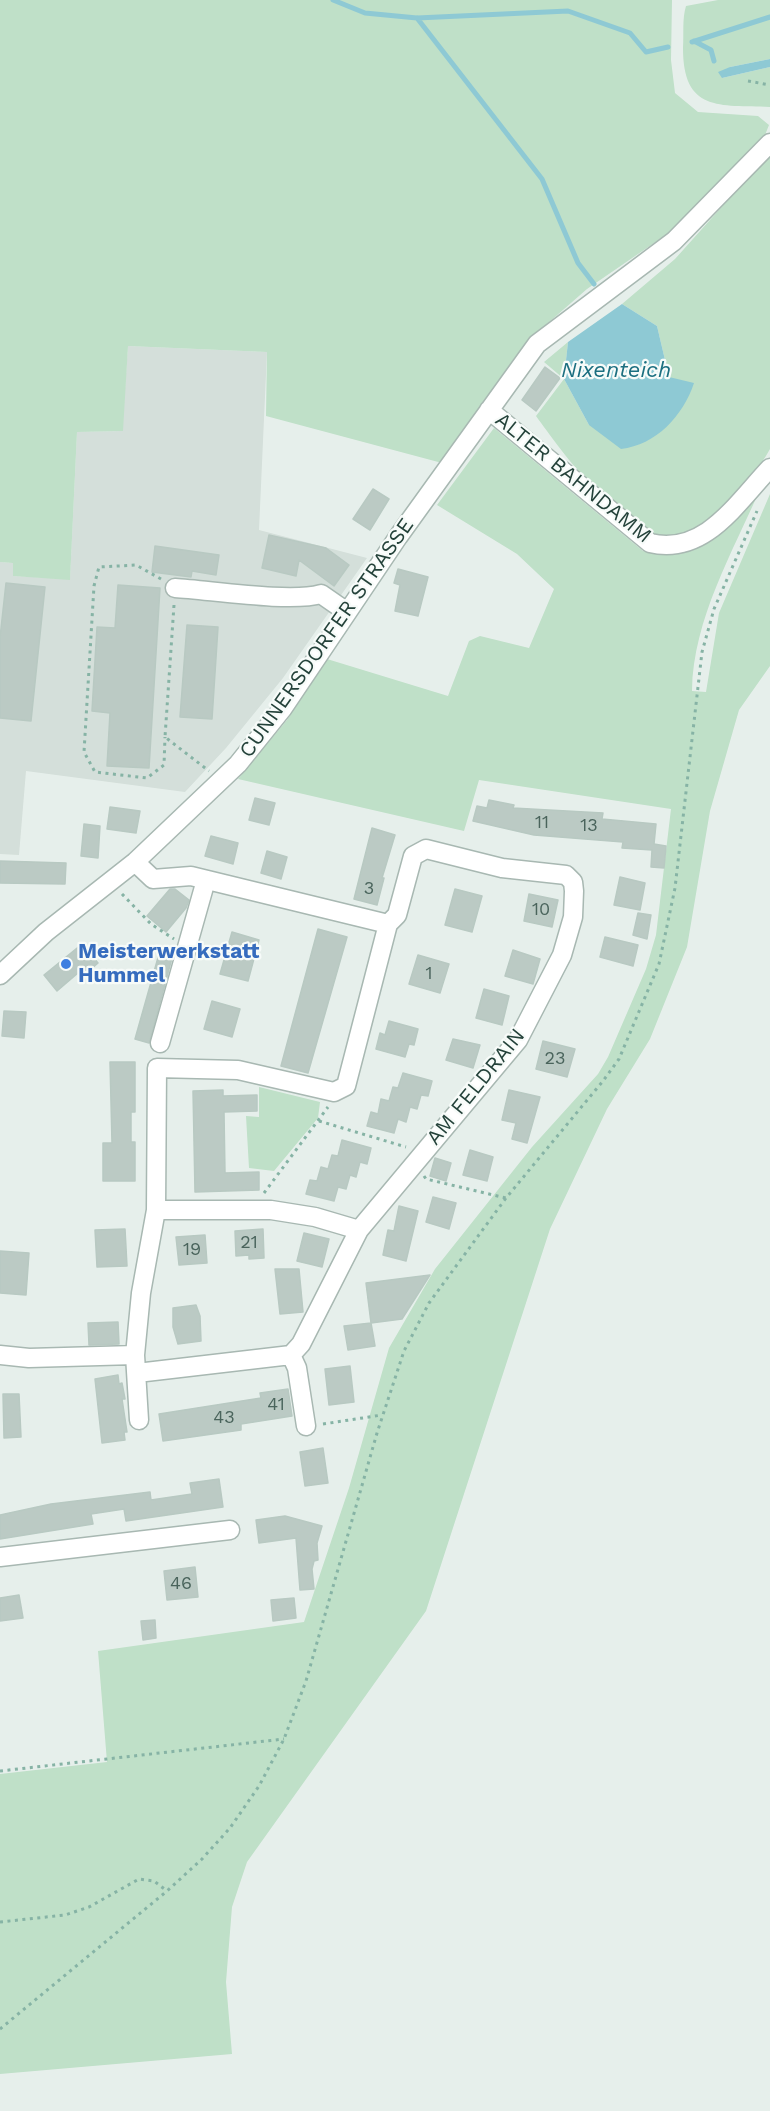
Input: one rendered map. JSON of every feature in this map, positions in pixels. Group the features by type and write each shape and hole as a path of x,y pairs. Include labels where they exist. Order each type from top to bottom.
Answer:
{"street":[{"name":"CUNNERSDORFER STRASSE","path":"0,975 46,932 135,862 223,781 283,708 410,519 537,344 674,241 770,143"},
{"name":"ALTER BAHNDAMM","path":"493,405 650,543 665,547 684,545 697,540 718,523 770,468"},
{"path":"175,588 285,596 310,597 321,594 347,612"},
{"name":"AM FELDRAIN","path":"291,1355 301,1344 359,1230 518,1040 562,955 573,917 573,882 566,875 502,867 426,849 413,856 397,915 388,924 346,1086 334,1092 330,1091"},
{"path":"135,862 153,879 191,876 388,924"},
{"path":"160,1042 206,880"},
{"path":"140,1420 135,1355 141,1293 156,1210 157,1068 238,1070 330,1091"},
{"path":"156,1210 271,1210 315,1217 359,1230"},
{"path":"0,1355 29,1358 135,1355"},
{"path":"137,1373 291,1355 297,1368 306,1426"},
{"path":"0,1557 230,1530"}],"path":[{"path":"748,81 770,85"},
{"path":"0,2029 168,1891 230,1828 260,1786 284,1739 306,1681 382,1415 404,1351 429,1303 506,1198 619,1059 659,964 675,888 702,652 714,609 757,510"},
{"path":"136,565 175,588 165,737 164,765 147,778 95,772 84,752 94,586 99,567 136,565"},
{"path":"165,737 223,781"},
{"path":"111,882 151,924 186,946"},
{"path":"251,1210 328,1108 330,1091"},
{"path":"319,1121 420,1156 426,1179 506,1198"},
{"path":"306,1426 382,1415"},
{"path":"0,1771 284,1739"},
{"path":"0,1922 65,1915 89,1907 139,1879 154,1881 168,1891"}],"shaded area":[{"path":"128,346 267,352 259,530 367,558 283,678 226,748 185,792 26,771 19,855 0,854 0,562 14,563 13,576 70,579 77,432 122,431"}],"green space":[{"path":"0,0 672,0 671,60 675,93 698,112 758,116 769,125 765,135 673,230 587,289 532,337 515,357 442,463 266,416 267,352 128,346 123,431 77,432 70,580 13,576 13,563 0,562"},
{"path":"718,0 770,0 770,59 730,67 722,78 770,67 770,107 735,106 707,101 689,84 683,48 686,6"},
{"path":"770,153 770,449 745,483 709,522 692,534 664,537 643,529 601,496 536,416 564,379 589,425 669,377 657,326 622,304 675,259"},
{"path":"568,342 564,379 544,362"},
{"path":"494,428 643,551 663,554 697,547 724,528 761,487 716,586 707,612 694,664 692,691 706,692 719,613 770,494 770,666 739,710 710,811 687,947 650,1039 607,1109 550,1229 426,1611 247,1862 232,1907 226,1982 232,2054 0,2074 0,1774 107,1762 98,1651 304,1622 349,1488 389,1348 435,1269 532,1147 598,1074 608,1057 646,969 656,935 671,809 479,780 464,831 238,779 287,720 327,659 448,696 469,641 480,636 529,648 554,589 517,554 437,505"},
{"path":"259,1087 320,1102 318,1118 274,1171 249,1168 246,1116 259,1117"}],"water":[{"path":"770,59 770,67 722,78 718,72 730,67"},
{"name":"Nixenteich","path":"622,304 657,326 669,377 694,383 683,407 666,427 646,442 621,449 589,425 564,379 568,342"}],"building":[{"path":"545,367 560,378 536,411 522,400"},
{"path":"373,489 389,499 370,530 353,519"},
{"path":"269,535 326,548 349,565 334,586 299,560 296,576 262,568"},
{"path":"155,546 219,555 216,575 192,571 191,577 152,572"},
{"path":"398,569 428,577 418,616 395,611 400,585 394,583"},
{"path":"6,583 45,587 31,721 0,718 0,638"},
{"path":"118,585 160,588 149,768 107,766 110,713 92,711 97,627 115,628"},
{"path":"187,625 218,627 212,719 180,717"},
{"path":"255,798 275,803 269,825 249,820"},
{"path":"489,800 514,805 513,808 603,813 602,819 656,824 654,844 666,846 664,868 651,867 652,850 622,848 623,842 534,835 473,821 477,806 487,808"},
{"path":"110,807 140,811 136,833 107,829"},
{"path":"84,824 100,826 98,858 81,856"},
{"path":"372,828 395,835 382,878 384,878 377,905 354,899"},
{"path":"211,836 238,843 233,864 205,856"},
{"path":"267,851 287,857 281,879 261,873"},
{"path":"0,861 66,863 65,884 0,883"},
{"path":"620,877 645,883 640,910 614,905"},
{"path":"170,889 175,889 189,900 186,908 166,932 147,916"},
{"path":"455,889 482,896 472,932 445,925"},
{"path":"529,894 558,900 552,927 524,921"},
{"path":"638,913 651,915 647,939 633,935"},
{"path":"318,929 347,937 308,1073 281,1066"},
{"path":"232,932 259,940 248,981 220,974"},
{"path":"605,937 638,945 633,966 600,957"},
{"path":"82,944 98,963 82,977 78,973 57,991 44,975"},
{"path":"513,950 540,959 533,984 505,976"},
{"path":"159,954 172,958 149,1043 135,1039"},
{"path":"418,955 449,964 440,993 409,984"},
{"path":"484,989 509,996 502,1025 476,1018"},
{"path":"212,1001 240,1009 232,1037 204,1029"},
{"path":"4,1011 26,1012 24,1038 2,1036"},
{"path":"389,1021 418,1029 414,1045 409,1044 405,1057 376,1049 380,1033 385,1035"},
{"path":"453,1039 480,1045 473,1068 446,1060"},
{"path":"543,1041 575,1049 567,1077 536,1069"},
{"path":"110,1062 135,1062 135,1112 131,1112 131,1142 135,1142 135,1181 103,1181 103,1143 112,1143"},
{"path":"403,1073 432,1081 428,1096 421,1095 417,1109 410,1107 406,1122 398,1119 394,1133 367,1126 371,1112 378,1114 381,1099 389,1101 393,1087 398,1088"},
{"path":"223,1090 223,1096 257,1095 257,1111 224,1112 225,1173 259,1172 259,1190 195,1192 193,1091"},
{"path":"509,1090 540,1097 527,1143 512,1139 516,1123 502,1120"},
{"path":"342,1140 371,1148 367,1164 360,1162 356,1177 350,1175 346,1189 338,1187 334,1201 306,1194 310,1180 317,1181 321,1167 328,1169 332,1155 338,1156"},
{"path":"470,1150 493,1157 487,1181 463,1175"},
{"path":"435,1158 451,1163 446,1181 430,1176"},
{"path":"433,1197 456,1203 449,1229 426,1222"},
{"path":"399,1206 418,1211 406,1261 383,1255 388,1230 394,1231"},
{"path":"125,1229 127,1266 97,1267 95,1230"},
{"path":"263,1229 264,1258 249,1259 249,1255 236,1256 235,1231"},
{"path":"304,1233 329,1239 322,1267 297,1261"},
{"path":"205,1235 207,1263 179,1265 176,1237"},
{"path":"0,1251 29,1253 26,1295 0,1293"},
{"path":"275,1269 299,1269 303,1312 280,1314"},
{"path":"430,1275 402,1319 371,1323 366,1283"},
{"path":"196,1305 200,1316 201,1341 178,1344 173,1327 173,1308"},
{"path":"118,1322 119,1344 89,1345 88,1323"},
{"path":"371,1323 375,1346 348,1350 344,1326"},
{"path":"350,1366 354,1402 329,1405 325,1369"},
{"path":"118,1375 125,1399 122,1399 127,1432 124,1432 125,1440 102,1443 95,1379"},
{"path":"288,1389 292,1416 241,1424 241,1430 163,1441 159,1414 261,1398 260,1393"},
{"path":"3,1394 19,1394 21,1437 4,1438"},
{"path":"323,1448 328,1483 305,1486 300,1452"},
{"path":"219,1479 223,1507 126,1521 124,1509 91,1514 93,1524 0,1539 0,1515 51,1504 150,1492 151,1500 192,1494 190,1483"},
{"path":"285,1516 322,1526 317,1543 318,1560 314,1561 312,1569 314,1589 300,1590 296,1538 259,1543 256,1520"},
{"path":"195,1567 198,1597 167,1600 164,1571"},
{"path":"19,1595 23,1618 0,1621 0,1598"},
{"path":"294,1598 296,1618 273,1621 271,1600"},
{"path":"155,1620 156,1638 143,1640 141,1621"}],"waterway":[{"path":"333,0 365,13 417,18 568,11 630,33 646,52 668,47"},
{"path":"692,42 770,17"},
{"path":"417,18 542,179 578,263 594,284"},
{"path":"694,41 711,50 714,61"}],"place":[{"name":"Meisterwerkstatt Hummel","path":"66,964"}]}
